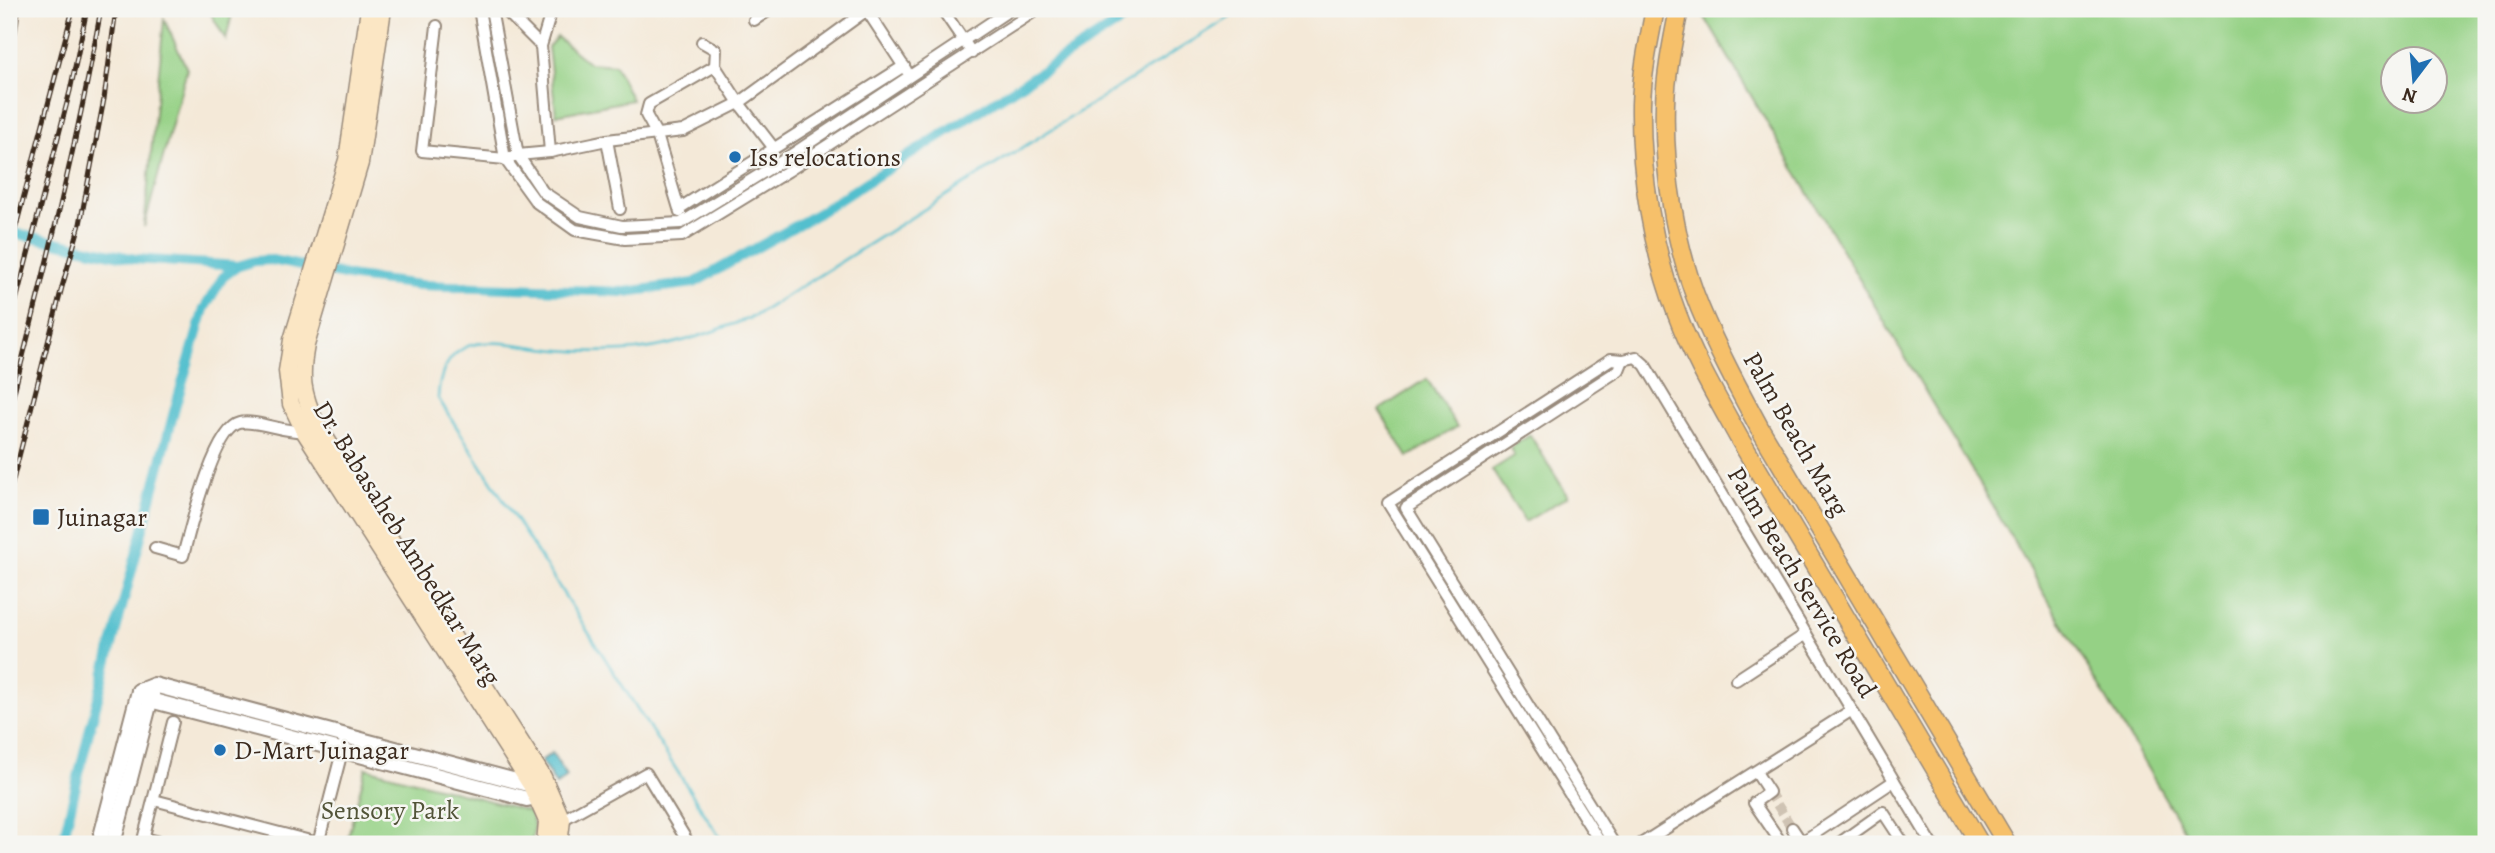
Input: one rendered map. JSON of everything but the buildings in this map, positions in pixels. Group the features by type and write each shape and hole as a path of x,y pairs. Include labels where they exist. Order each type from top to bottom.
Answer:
{"main road":[{"name":"Dr. Babasaheb Ambedkar Marg","path":"369,9 347,160 331,234 299,343 287,371 290,404 304,430 413,587 540,792"},
{"name":"Dr. Babasaheb Ambedkar Marg","path":"331,234 360,163 383,9"},
{"name":"Palm Beach Marg","path":"1655,9 1646,54 1642,104 1646,187 1658,252 1677,314 1703,372 1739,438 1980,844"},
{"name":"Palm Beach Marg","path":"1679,9 1665,105 1669,184 1681,247 1699,306 1724,362 1759,427 2007,844"},
{"name":"Dr. Babasaheb Ambedkar Marg","path":"299,343 304,399 316,423 413,587 540,792 555,820 559,844"},
{"name":"Dr. Babasaheb Ambedkar Marg","path":"545,844 555,820"}],"street":[{"path":"9,31 12,9"},
{"path":"479,9 505,159 536,202 575,230 625,239 682,236 788,171 914,82 963,40 1011,9"},
{"path":"491,9 518,155 543,192 580,217 622,226 681,223 914,82 972,53 1038,9"},
{"path":"504,9 541,46"},
{"path":"550,152 541,46 552,9"},
{"path":"754,20 771,9"},
{"path":"437,26 422,151 505,159 683,131 739,103 866,9 914,82"},
{"path":"942,9 972,53"},
{"path":"702,42 716,50 715,66 773,148"},
{"path":"682,236 680,208 657,135 646,115 649,104 715,66"},
{"path":"680,208 904,66"},
{"path":"607,141 620,209"},
{"name":"Palm Beach Service Road","path":"1623,360 1636,357 1645,365 1930,844"},
{"path":"1388,503 1611,359 1623,360 1619,370 1406,508"},
{"path":"155,548 183,556 202,486 222,440 232,427 246,423 286,430 304,430"},
{"path":"1388,503 1406,508 1614,844"},
{"path":"1388,503 1601,844"},
{"path":"1736,680 1806,634"},
{"path":"148,692 344,743 527,799 540,792"},
{"path":"99,844 148,692"},
{"path":"113,844 148,692"},
{"path":"1641,844 1852,710"},
{"path":"168,844 143,841 173,722"},
{"path":"154,800 318,844 344,743"},
{"path":"1756,772 1769,792 1754,803 1782,844"},
{"path":"555,820 646,773 689,844"},
{"path":"1792,828 1800,843 1894,781"},
{"path":"1838,844 1882,812 1904,844"}],"green space":[{"path":"209,9 233,9 226,40 210,12"},
{"path":"1700,9 2486,9 2486,844 2192,844"},
{"path":"164,19 187,69 144,227"},
{"path":"557,37 589,63 615,65 632,100 556,115 548,47"},
{"path":"1427,379 1457,427 1408,457 1379,410"},
{"path":"1530,435 1568,496 1525,522 1492,470 1514,456 1510,448"},
{"name":"Sensory Park","path":"366,768 528,811 533,822 531,844 346,844"}],"water":[{"path":"552,753 567,777 556,785 541,761"}],"waterway":[{"path":"62,844 175,408 204,309 223,277 238,266 272,260 354,277 420,285 625,292 694,283 815,215 1140,9"},
{"path":"724,844 438,398 442,376 448,363 464,348 484,343 575,351 641,350 690,339 753,317 1243,9"},
{"path":"9,232 135,259 238,266"}],"tunnel":[{"path":"1769,792 1792,828"}],"railway":[{"path":"9,253 73,9"},
{"path":"9,328 70,91 87,9"},
{"path":"9,412 70,161 101,9"},
{"path":"9,496 80,224 104,99 116,9"}],"place":[{"name":"Iss relocations","path":"735,157"},
{"name":"Juinagar","path":"41,517"},
{"name":"D-Mart Juinagar","path":"220,750"}]}
